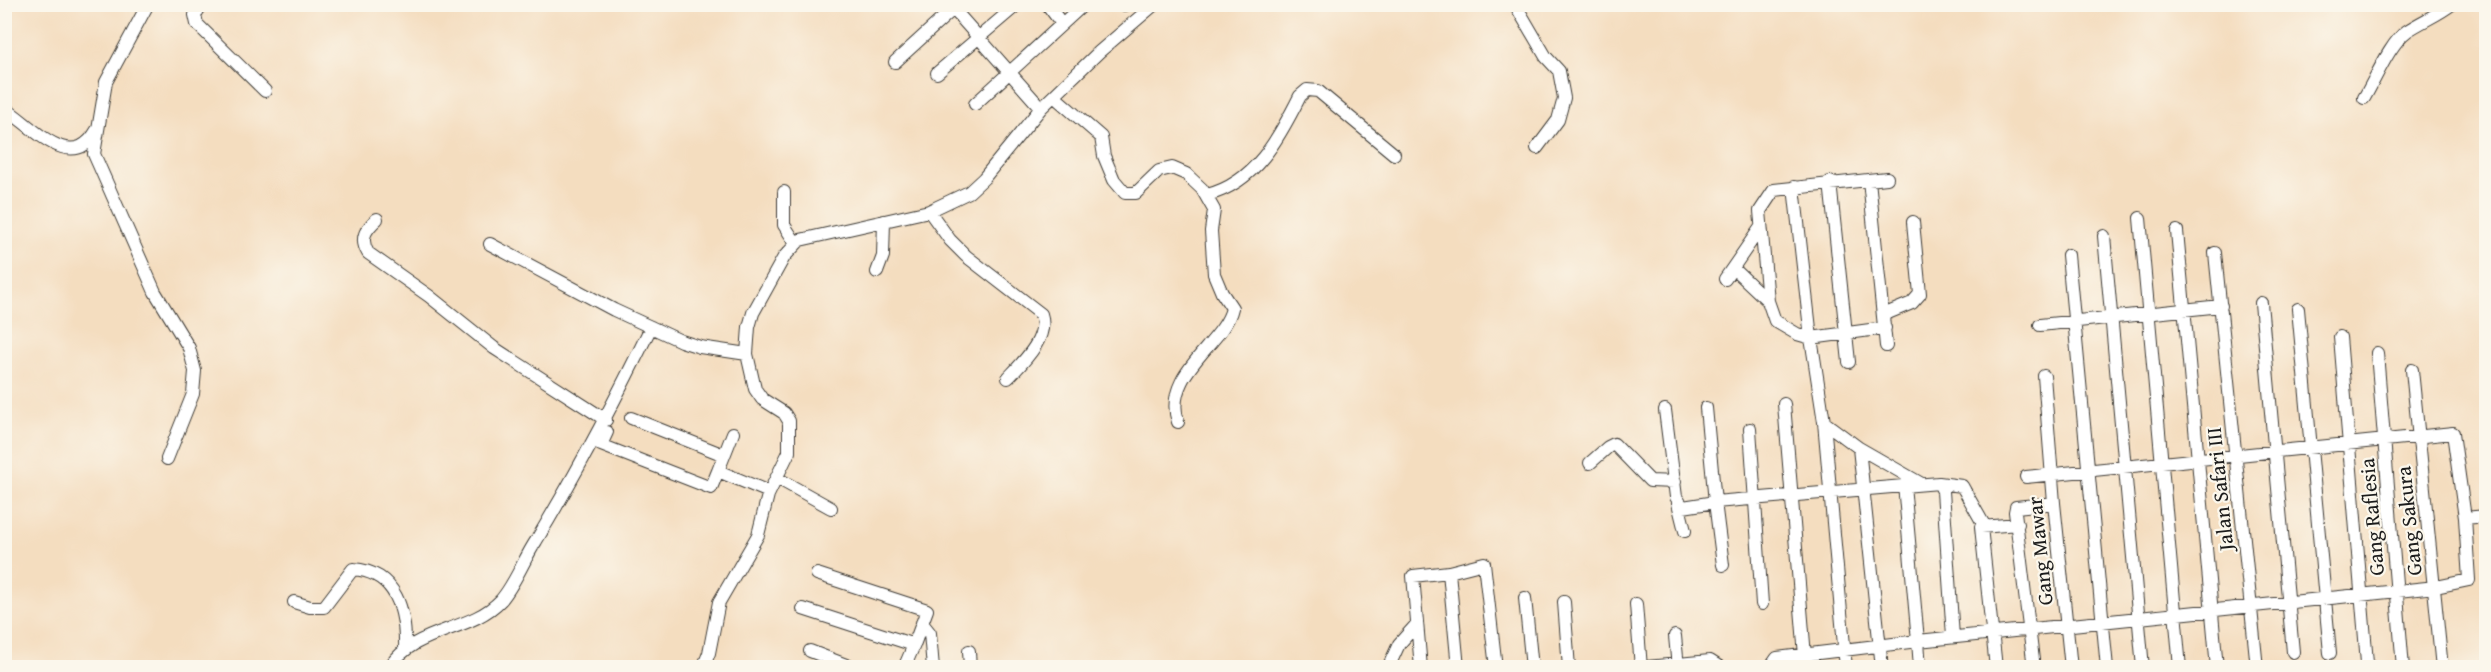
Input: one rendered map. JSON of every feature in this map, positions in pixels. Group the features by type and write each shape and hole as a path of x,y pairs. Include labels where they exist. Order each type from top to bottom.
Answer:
{"street":[{"path":"148,4 106,82 94,149 96,162 155,292 184,338 193,359 196,382 194,394 167,459"},
{"path":"202,4 195,15 197,24 265,91"},
{"path":"1047,4 1062,24"},
{"path":"975,104 1084,4"},
{"path":"703,668 709,653 719,602 758,535 769,492 789,452 790,428 784,413 768,404 755,389 747,354 749,327 753,313 765,287 795,242 830,232 929,211 969,192 1041,108 1055,97 1099,52 1155,4"},
{"path":"1515,4 1546,57 1558,71 1564,98 1558,120 1537,148"},
{"path":"2364,98 2398,40 2407,31 2433,18 2452,4"},
{"path":"895,62 951,7 1041,108"},
{"path":"937,73 978,39 1011,7"},
{"path":"1207,195 1226,190 1243,179 1269,151 1300,96 1307,90 1317,91 1394,154"},
{"path":"1055,97 1101,137 1104,156 1114,180 1125,193 1136,194 1159,171 1172,168 1186,174 1207,195 1214,210 1211,231 1214,274 1222,293 1232,308 1230,315 1185,376 1176,406 1178,422"},
{"path":"4,108 53,145 73,149 96,162"},
{"path":"73,149 91,140 100,123"},
{"path":"1887,178 1794,187 1769,193 1760,210 1768,301 1775,321 1811,338 1848,334 1884,322 1912,303 1920,294 1914,222"},
{"path":"1869,180 1886,346"},
{"path":"1830,183 1850,362"},
{"path":"1794,187 1811,338 1824,422 1828,492 1846,668"},
{"path":"784,192 784,225 788,236 795,242"},
{"path":"929,211 950,240 966,256 1041,314 1041,331 1034,348 1008,378"},
{"path":"2140,218 2180,668"},
{"path":"377,219 366,229 363,237 363,245 368,253 429,296 494,348 608,422"},
{"path":"877,272 883,256 884,221"},
{"path":"1725,279 1761,227"},
{"path":"2177,231 2217,668"},
{"path":"2104,236 2143,668"},
{"path":"490,244 651,327 700,347 747,354"},
{"name":"Jalan Safari III","path":"2215,253 2257,668"},
{"path":"2068,255 2107,668"},
{"path":"1733,268 1768,301"},
{"path":"2261,303 2294,652"},
{"path":"2040,325 2221,306"},
{"path":"2298,309 2330,653"},
{"path":"389,668 405,649 425,637 477,616 501,599 608,422 651,327"},
{"path":"2340,337 2367,663"},
{"name":"Gang Raflesia","path":"2377,353 2403,668"},
{"name":"Gang Sakura","path":"2412,370 2436,587 2442,668"},
{"name":"Gang Mawar","path":"2044,376 2071,668"},
{"path":"1784,404 1806,668"},
{"path":"1706,408 1723,565"},
{"path":"1665,410 1678,503 1685,531"},
{"path":"631,418 724,455"},
{"path":"608,422 602,446 711,488 733,433"},
{"path":"1824,422 1859,448 1920,483"},
{"path":"1750,429 1762,604"},
{"path":"1770,668 1777,658 1805,654 2102,620 2174,615 2436,587 2469,580 2453,433 2236,453 2026,477"},
{"path":"1590,463 1614,444 1650,481 1675,483"},
{"path":"1859,448 1882,668"},
{"path":"718,471 769,492"},
{"path":"777,478 831,508"},
{"path":"1678,503 1683,507 1715,501 1939,483 1962,486 1984,525"},
{"path":"1939,483 1943,491 1953,637"},
{"path":"1904,485 1920,668"},
{"path":"2034,668 2016,507 2054,503"},
{"path":"2464,518 2487,516"},
{"path":"1984,525 2018,524"},
{"path":"1984,525 1981,532 1996,668"},
{"path":"1421,668 1413,576 1449,572 1484,563 1496,668"},
{"path":"294,602 310,607 324,607 353,569 373,573 391,587 401,607 406,624 405,649"},
{"path":"1449,572 1458,668"},
{"path":"817,574 927,610 904,668"},
{"path":"1526,598 1532,668"},
{"path":"1564,602 1569,668"},
{"path":"1636,604 1641,667"},
{"path":"803,609 914,645"},
{"path":"922,623 930,633 933,668"},
{"path":"1388,668 1399,644 1417,624"},
{"path":"1675,636 1678,666"},
{"path":"810,651 854,668"},
{"path":"969,651 970,668"},
{"path":"1636,668 1678,666 1710,661 1718,666"}]}
